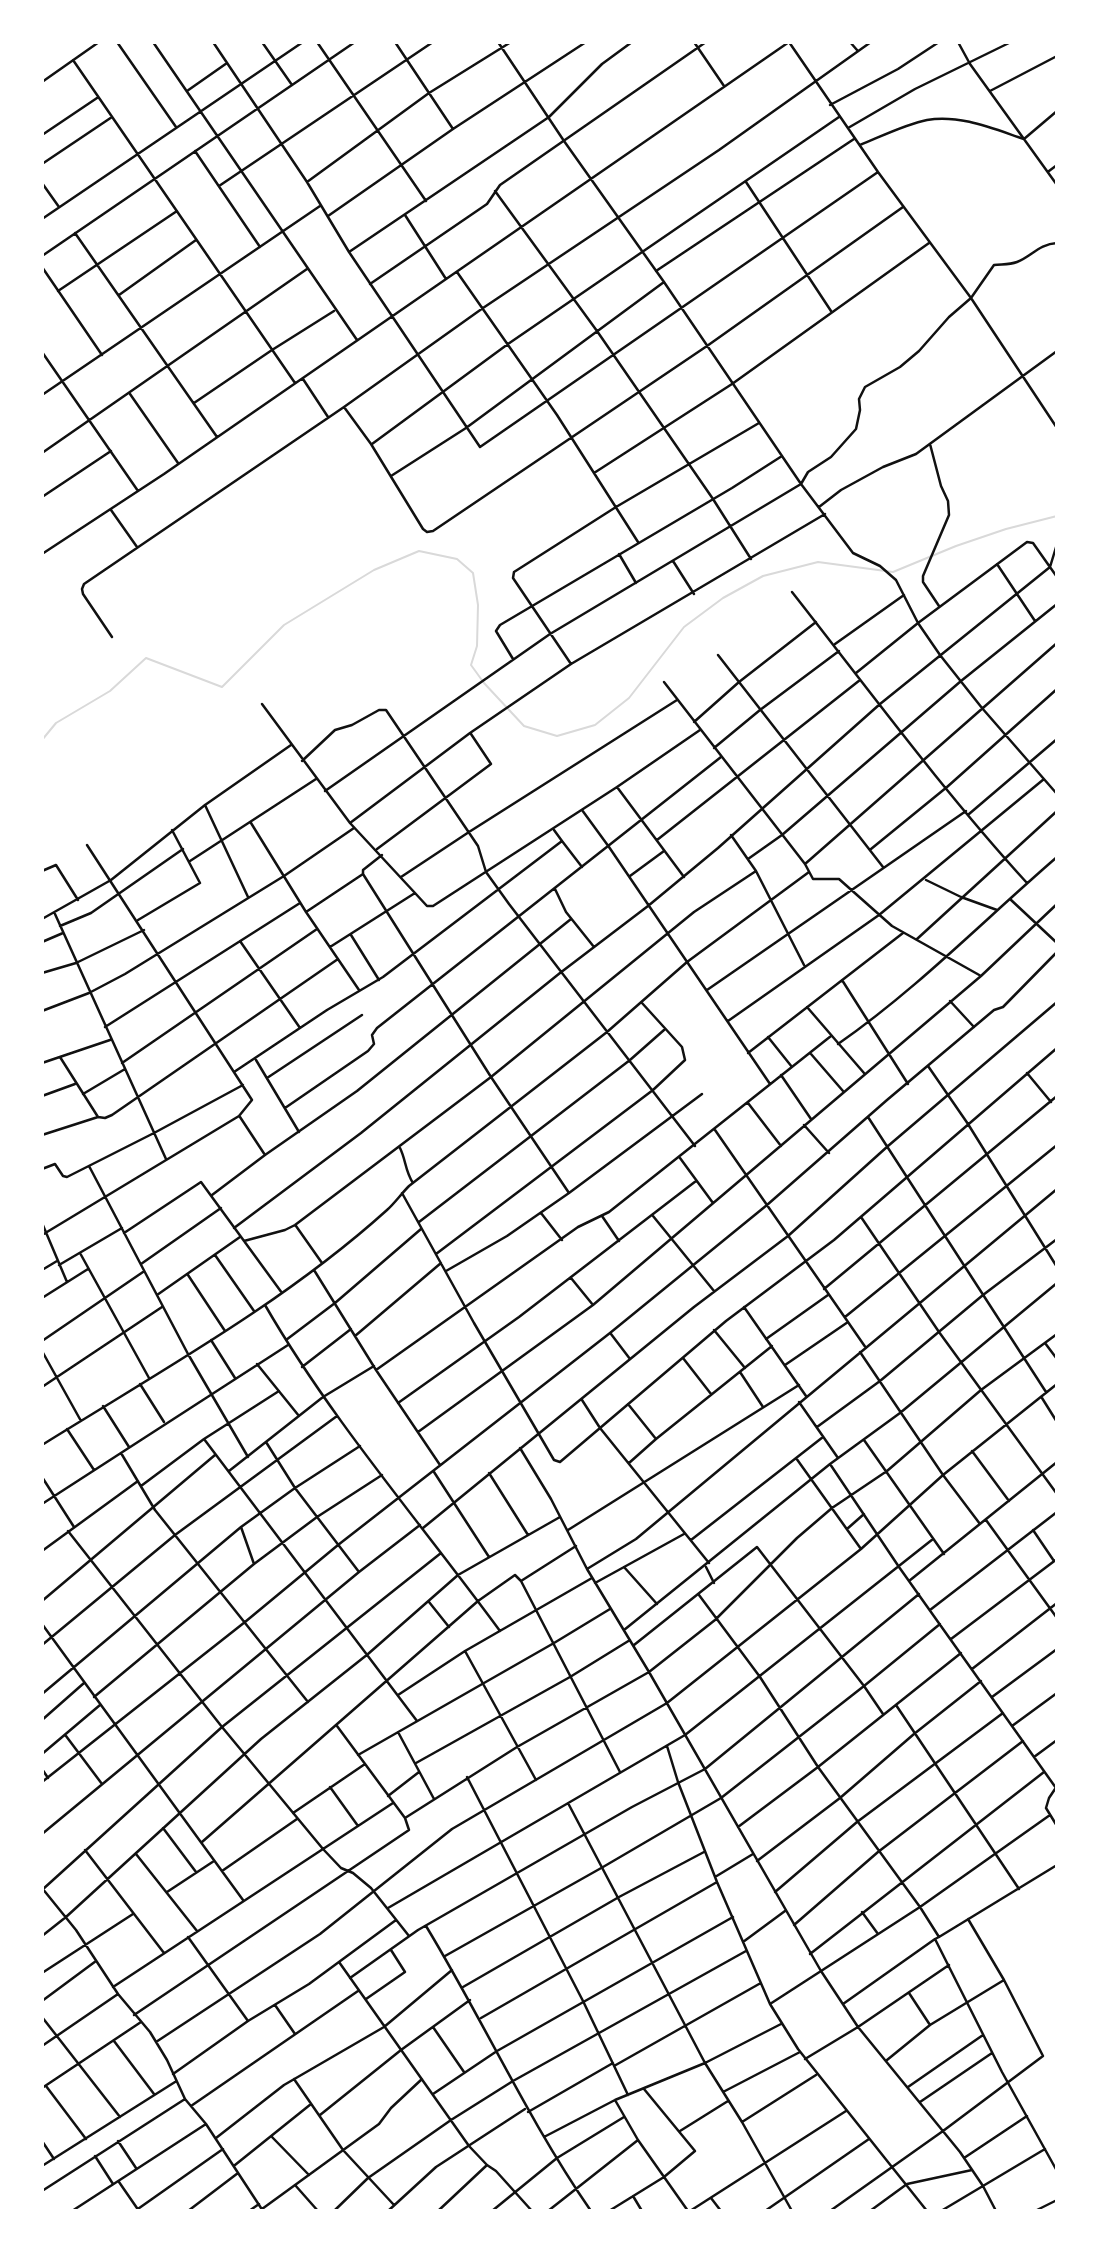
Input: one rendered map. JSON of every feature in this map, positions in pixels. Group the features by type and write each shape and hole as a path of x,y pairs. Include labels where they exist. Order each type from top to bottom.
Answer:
{"street":[{"path":"42,82 99,42"},
{"path":"117,42 176,127"},
{"path":"153,42 357,340"},
{"path":"213,42 307,182 349,252 477,446 482,446 878,172"},
{"path":"262,42 292,85"},
{"path":"42,219 303,42"},
{"path":"317,42 379,128 426,201"},
{"path":"42,256 355,42"},
{"path":"395,42 453,129"},
{"path":"219,186 433,42"},
{"path":"498,42 801,484 853,553 889,572 940,655 1057,794"},
{"path":"307,182 429,93 511,42"},
{"path":"327,216 586,42"},
{"path":"349,252 549,117 602,64 632,42"},
{"path":"694,42 724,86"},
{"path":"370,284 425,244 487,205 500,185 706,42"},
{"path":"42,554 179,464 789,42 830,105 971,298 1057,428"},
{"path":"850,42 857,51"},
{"path":"112,638 83,594 82,586 344,407 483,308 719,150 871,42"},
{"path":"830,105 898,69 939,42"},
{"path":"958,42 1057,185"},
{"path":"848,128 915,89 971,64 1011,42"},
{"path":"990,91 1057,56"},
{"path":"73,60 295,383"},
{"path":"186,91 227,63"},
{"path":"42,135 99,97"},
{"path":"1024,139 1057,111"},
{"path":"42,164 112,117"},
{"path":"371,444 508,344 839,117"},
{"path":"860,145 926,120 940,119 978,124 1024,139"},
{"path":"656,271 855,139"},
{"path":"195,151 260,247"},
{"path":"1048,172 1057,164"},
{"path":"746,182 831,312"},
{"path":"42,183 59,208"},
{"path":"495,191 597,331 752,559"},
{"path":"42,395 320,206"},
{"path":"344,407 371,444 423,529 427,532 433,531 808,276 903,207"},
{"path":"58,291 177,211"},
{"path":"405,215 446,279"},
{"path":"75,233 217,437"},
{"path":"118,295 196,240"},
{"path":"594,473 732,384 930,242"},
{"path":"325,791 550,634 801,484 808,472 831,457 856,429 859,399 866,387 900,367 919,351 949,317 971,298 994,265 1012,264 1036,248 1057,243"},
{"path":"42,267 102,355"},
{"path":"42,453 307,269"},
{"path":"457,272 547,400 638,542"},
{"path":"391,477 466,428 664,282"},
{"path":"194,403 335,310"},
{"path":"819,507 841,490 883,467 916,454 1057,351"},
{"path":"42,352 138,491"},
{"path":"302,378 328,417"},
{"path":"130,394 179,464"},
{"path":"571,664 513,578 514,572 616,507 759,424"},
{"path":"930,444 941,486 948,501 949,515 927,564 923,582 940,607"},
{"path":"42,497 111,451"},
{"path":"513,659 496,628 782,456"},
{"path":"110,509 137,547"},
{"path":"350,823 470,733 571,664 694,594 825,514"},
{"path":"856,673 918,623 1030,541 1057,577"},
{"path":"234,1228 471,1046 684,877 880,704 1050,567 1057,544"},
{"path":"619,554 636,583"},
{"path":"673,561 694,594"},
{"path":"997,564 1035,621"},
{"path":"792,592 981,831 1027,883"},
{"path":"834,645 904,595"},
{"path":"748,859 782,835 961,681 1057,604"},
{"path":"694,722 739,682 816,622"},
{"path":"805,864 1057,643"},
{"path":"714,748 760,709 839,651"},
{"path":"718,655 883,867"},
{"path":"657,841 860,679"},
{"path":"664,682 805,864 813,879 839,879 903,933 981,976"},
{"path":"870,849 947,787 1057,689"},
{"path":"401,877 677,700"},
{"path":"262,704 354,828 377,849 427,906 433,906 486,872 700,730"},
{"path":"302,761 335,730 352,725 383,709 447,797 480,848 486,872 538,946 695,1146"},
{"path":"377,849 491,764 470,733"},
{"path":"707,990 852,888 967,813 1057,739"},
{"path":"42,910 44,918 111,880 205,805 291,745"},
{"path":"285,1108 368,1051 374,1044 372,1032 642,822 721,757"},
{"path":"190,861 316,779"},
{"path":"728,1021 804,965 879,915 1044,779"},
{"path":"617,787 684,877"},
{"path":"205,805 248,897"},
{"path":"582,810 770,1084"},
{"path":"917,939 1057,811"},
{"path":"251,823 300,903 359,990"},
{"path":"42,1011 89,993 159,953 284,876 354,828"},
{"path":"553,828 582,867"},
{"path":"138,920 199,884 190,861 172,830"},
{"path":"731,835 755,871 804,965"},
{"path":"234,1072 359,990 379,980 562,841"},
{"path":"44,1234 239,1116 252,1100 87,845"},
{"path":"60,926 85,916 183,849"},
{"path":"629,877 664,850"},
{"path":"306,912 363,874 363,870 382,855"},
{"path":"838,1044 869,1023 1057,857"},
{"path":"42,871 56,865 78,900"},
{"path":"244,1241 295,1225 491,1077 716,895 755,871"},
{"path":"42,1445 225,1331 314,1270 386,1211 413,1183 607,1032 687,962 809,872"},
{"path":"363,874 451,1016 569,1193"},
{"path":"925,879 961,897 997,910"},
{"path":"554,889 571,919 594,947"},
{"path":"330,947 415,893"},
{"path":"1010,899 1057,943"},
{"path":"105,1027 300,903"},
{"path":"418,1432 593,1305 981,976 1057,904"},
{"path":"55,913 110,1040 166,1159"},
{"path":"212,1195 357,1091 571,919"},
{"path":"122,1063 317,929"},
{"path":"42,973 76,963 144,930"},
{"path":"42,942 63,933"},
{"path":"748,1053 903,933"},
{"path":"350,934 379,980"},
{"path":"240,941 300,1028"},
{"path":"42,1782 693,1266 974,1027 1003,1007 1057,952"},
{"path":"42,1135 98,1117 108,1117 338,959"},
{"path":"841,979 908,1084"},
{"path":"950,1001 974,1027"},
{"path":"436,1254 653,1090 685,1060 682,1047 641,1002"},
{"path":"42,1834 359,1572 422,1527 714,1291 788,1236 888,1146 1057,1002"},
{"path":"806,1007 864,1073"},
{"path":"267,1078 362,1015"},
{"path":"419,1222 630,1060 664,1030"},
{"path":"768,1037 792,1067"},
{"path":"229,1471 323,1397 375,1368 578,1227 602,1216 680,1158 831,1037"},
{"path":"42,1063 110,1040"},
{"path":"402,1193 556,1462 600,1428 714,1330 806,1262 861,1217 1057,1048"},
{"path":"810,1053 843,1091"},
{"path":"60,1057 98,1117"},
{"path":"255,1059 299,1132"},
{"path":"928,1066 968,1124 1057,1267"},
{"path":"83,1094 125,1069"},
{"path":"1027,1073 1051,1102"},
{"path":"781,1075 811,1120"},
{"path":"42,1096 76,1083"},
{"path":"42,1169 55,1164 67,1177 155,1133 243,1084"},
{"path":"446,1271 541,1213 702,1094"},
{"path":"824,1289 1057,1097"},
{"path":"748,1103 781,1146"},
{"path":"239,1116 265,1155"},
{"path":"868,1117 1046,1392"},
{"path":"804,1125 829,1153"},
{"path":"715,1130 866,1348"},
{"path":"845,1317 1057,1145"},
{"path":"400,1148 405,1170 413,1183"},
{"path":"680,1158 713,1203"},
{"path":"89,1166 188,1354 248,1457"},
{"path":"398,1403 571,1278 696,1181"},
{"path":"124,1233 198,1182 212,1195 282,1293"},
{"path":"587,1569 632,1542 1057,1189"},
{"path":"141,1264 221,1208"},
{"path":"541,1213 562,1240"},
{"path":"602,1216 619,1241"},
{"path":"653,1216 714,1291"},
{"path":"861,1217 919,1304 1057,1494"},
{"path":"42,1223 44,1234 67,1282"},
{"path":"295,1225 322,1264"},
{"path":"42,1270 80,1253 122,1228"},
{"path":"42,1504 257,1364 335,1303 422,1228"},
{"path":"157,1295 241,1237"},
{"path":"817,1427 880,1381 983,1295 1057,1239"},
{"path":"80,1253 149,1378"},
{"path":"215,1255 254,1311"},
{"path":"355,1336 441,1263"},
{"path":"42,1298 88,1269"},
{"path":"314,1270 440,1465"},
{"path":"42,1341 144,1271"},
{"path":"187,1275 225,1331"},
{"path":"571,1278 593,1305"},
{"path":"624,1630 830,1464 900,1413 1057,1283"},
{"path":"766,1339 828,1295"},
{"path":"265,1304 323,1397 500,1631"},
{"path":"42,1387 163,1307"},
{"path":"744,1307 806,1396"},
{"path":"785,1365 848,1322"},
{"path":"302,1367 351,1329"},
{"path":"714,1330 745,1368"},
{"path":"610,1333 630,1359"},
{"path":"405,1818 517,1747 649,1672 715,1620 772,1566 797,1538 832,1508 887,1471 981,1391 1057,1334"},
{"path":"211,1340 234,1378"},
{"path":"1045,1343 1057,1359"},
{"path":"629,1463 772,1346"},
{"path":"42,1351 81,1421"},
{"path":"860,1352 920,1443 980,1524"},
{"path":"682,1357 711,1394"},
{"path":"257,1364 299,1416"},
{"path":"740,1372 763,1408"},
{"path":"140,1384 165,1423"},
{"path":"156,2042 320,1934 443,1835 667,1703 861,1549 943,1475 1057,1384"},
{"path":"568,1530 799,1385"},
{"path":"141,1486 227,1424 279,1391"},
{"path":"1041,1397 1057,1422"},
{"path":"582,1399 600,1428 691,1540 707,1564 714,1583"},
{"path":"799,1402 838,1458"},
{"path":"628,1404 656,1439"},
{"path":"103,1406 128,1447"},
{"path":"42,1646 175,1535 337,1416"},
{"path":"67,1429 94,1470"},
{"path":"691,1540 823,1437"},
{"path":"204,1440 417,1721"},
{"path":"864,1440 944,1554"},
{"path":"266,1442 295,1488 359,1572"},
{"path":"42,1694 261,1512 360,1446"},
{"path":"520,1448 551,1499 592,1578 667,1703 810,1954 858,2027 964,2158 996,2211"},
{"path":"972,1451 1009,1501"},
{"path":"121,1453 153,1507 308,1702"},
{"path":"42,1601 215,1455"},
{"path":"796,1458 861,1549"},
{"path":"909,1581 1057,1462"},
{"path":"830,1464 899,1567 1056,1788 1047,1804 1057,1826"},
{"path":"433,1471 489,1557"},
{"path":"489,1473 528,1535"},
{"path":"94,1697 254,1564 317,1517 382,1475"},
{"path":"42,1477 74,1527"},
{"path":"42,1551 138,1481"},
{"path":"930,1611 1057,1512"},
{"path":"847,1529 864,1514"},
{"path":"42,1936 245,1754 368,1654 458,1576 560,1517"},
{"path":"986,1520 1057,1618"},
{"path":"242,1527 254,1564"},
{"path":"951,1639 1055,1560 1033,1530"},
{"path":"68,1531 222,1727 323,1849 339,1866 374,1892 409,1936"},
{"path":"595,1583 685,1534"},
{"path":"388,1908 685,1735 933,1539"},
{"path":"521,1581 576,1546"},
{"path":"633,1646 757,1547 883,1714"},
{"path":"422,2079 391,2108 379,2124 263,2210 235,2165 175,2082 156,2042 118,1994 66,1917 42,1889 222,1727 441,1553"},
{"path":"624,1567 657,1604"},
{"path":"202,1842 478,1601 514,1576 521,1581 620,1772"},
{"path":"398,1695 465,1651 592,1578"},
{"path":"350,1978 409,1936 585,1833 705,1769 919,1594"},
{"path":"699,1595 760,1677 818,1767 939,1937"},
{"path":"429,1601 449,1627"},
{"path":"972,1669 1057,1603"},
{"path":"358,1755 611,1609"},
{"path":"445,1956 721,1798 940,1623"},
{"path":"42,1624 243,1900"},
{"path":"416,1763 570,1677 630,1640"},
{"path":"992,1697 1057,1649"},
{"path":"465,1651 536,1780"},
{"path":"738,1827 961,1653"},
{"path":"757,1861 840,1798 981,1681"},
{"path":"42,1720 84,1683"},
{"path":"1012,1726 1057,1693"},
{"path":"42,1754 100,1705"},
{"path":"896,1705 1019,1889"},
{"path":"775,1892 857,1822 1003,1713"},
{"path":"134,2015 407,1832 409,1828 405,1818 337,1726"},
{"path":"398,1732 434,1799"},
{"path":"65,1735 102,1784"},
{"path":"1034,1757 1057,1740"},
{"path":"794,1925 878,1852 1023,1741"},
{"path":"667,1746 715,1877 769,2004 817,2075 927,2211"},
{"path":"293,1813 365,1764"},
{"path":"42,1769 48,1778"},
{"path":"388,1796 420,1772"},
{"path":"810,1954 1044,1772"},
{"path":"467,1777 551,1937 628,2095"},
{"path":"330,1787 358,1826"},
{"path":"113,1987 393,1803"},
{"path":"568,1803 654,1961 705,2063 792,2211"},
{"path":"769,2004 920,1907 1050,1815"},
{"path":"222,1871 298,1819"},
{"path":"163,1828 196,1872"},
{"path":"85,1850 164,1953"},
{"path":"463,1987 705,1851"},
{"path":"136,1853 197,1931"},
{"path":"715,1877 753,1854"},
{"path":"167,1892 214,1860"},
{"path":"842,2004 939,1937 1057,1865"},
{"path":"481,2018 717,1882"},
{"path":"743,1943 785,1911"},
{"path":"862,1912 878,1934"},
{"path":"42,1973 134,1913"},
{"path":"433,2094 497,2051 733,1917"},
{"path":"830,2211 1043,2056 1004,1980 968,1919"},
{"path":"173,2074 397,1920"},
{"path":"426,1926 481,2018 527,2110 591,2211"},
{"path":"188,1937 248,2021"},
{"path":"935,1940 992,2053 1057,2171"},
{"path":"365,2000 405,1972 391,1950"},
{"path":"334,2211 368,2178 451,2120 513,2081 746,1951"},
{"path":"42,2001 96,1961"},
{"path":"339,1962 470,2146 532,2211"},
{"path":"806,2059 949,1965"},
{"path":"216,2138 294,2079 384,2027 452,1969"},
{"path":"887,2060 930,2025 1004,1980"},
{"path":"388,2211 436,2167 527,2110 686,2027 760,1984"},
{"path":"191,2106 358,1991"},
{"path":"909,1993 930,2025"},
{"path":"42,2046 118,1994"},
{"path":"320,2115 401,2050 470,2000"},
{"path":"275,2005 295,2035"},
{"path":"42,2017 120,2117"},
{"path":"86,2139 44,2087 142,2022"},
{"path":"544,2137 615,2100 705,2063 782,2024"},
{"path":"433,2027 464,2072"},
{"path":"908,2087 983,2035"},
{"path":"114,2041 155,2095"},
{"path":"723,2092 800,2052"},
{"path":"920,2102 992,2053"},
{"path":"742,2122 817,2075"},
{"path":"294,2079 343,2150 395,2205"},
{"path":"42,2166 175,2082"},
{"path":"610,2211 664,2177 695,2151 644,2089"},
{"path":"42,2190 186,2099"},
{"path":"615,2100 638,2140 689,2211 846,2111"},
{"path":"680,2131 729,2101"},
{"path":"235,2165 312,2103"},
{"path":"964,2158 1027,2116"},
{"path":"492,2211 557,2158 624,2117"},
{"path":"72,2211 206,2124"},
{"path":"272,2137 309,2175"},
{"path":"765,2211 869,2139"},
{"path":"548,2211 638,2140"},
{"path":"42,2141 54,2158"},
{"path":"118,2141 137,2169"},
{"path":"119,2181 137,2210 223,2149"},
{"path":"941,2211 1045,2149"},
{"path":"95,2156 113,2184"},
{"path":"1052,2161 1057,2157"},
{"path":"438,2211 487,2165"},
{"path":"870,2211 907,2184 972,2170"},
{"path":"188,2211 239,2172"},
{"path":"295,2184 318,2211"},
{"path":"633,2196 642,2211"},
{"path":"710,2198 721,2211"},
{"path":"1035,2211 1057,2200"},
{"path":"249,2211 259,2204"},
{"path":"836,2207 839,2211"}],"waterway":[{"path":"42,740 56,723 110,691 146,658 222,687 284,625 374,570 419,551 457,559 473,573 478,605 477,646 471,665 524,726 557,736 595,725 629,698 684,627 723,598 763,576 818,562 893,572 956,546 1057,516"}]}
